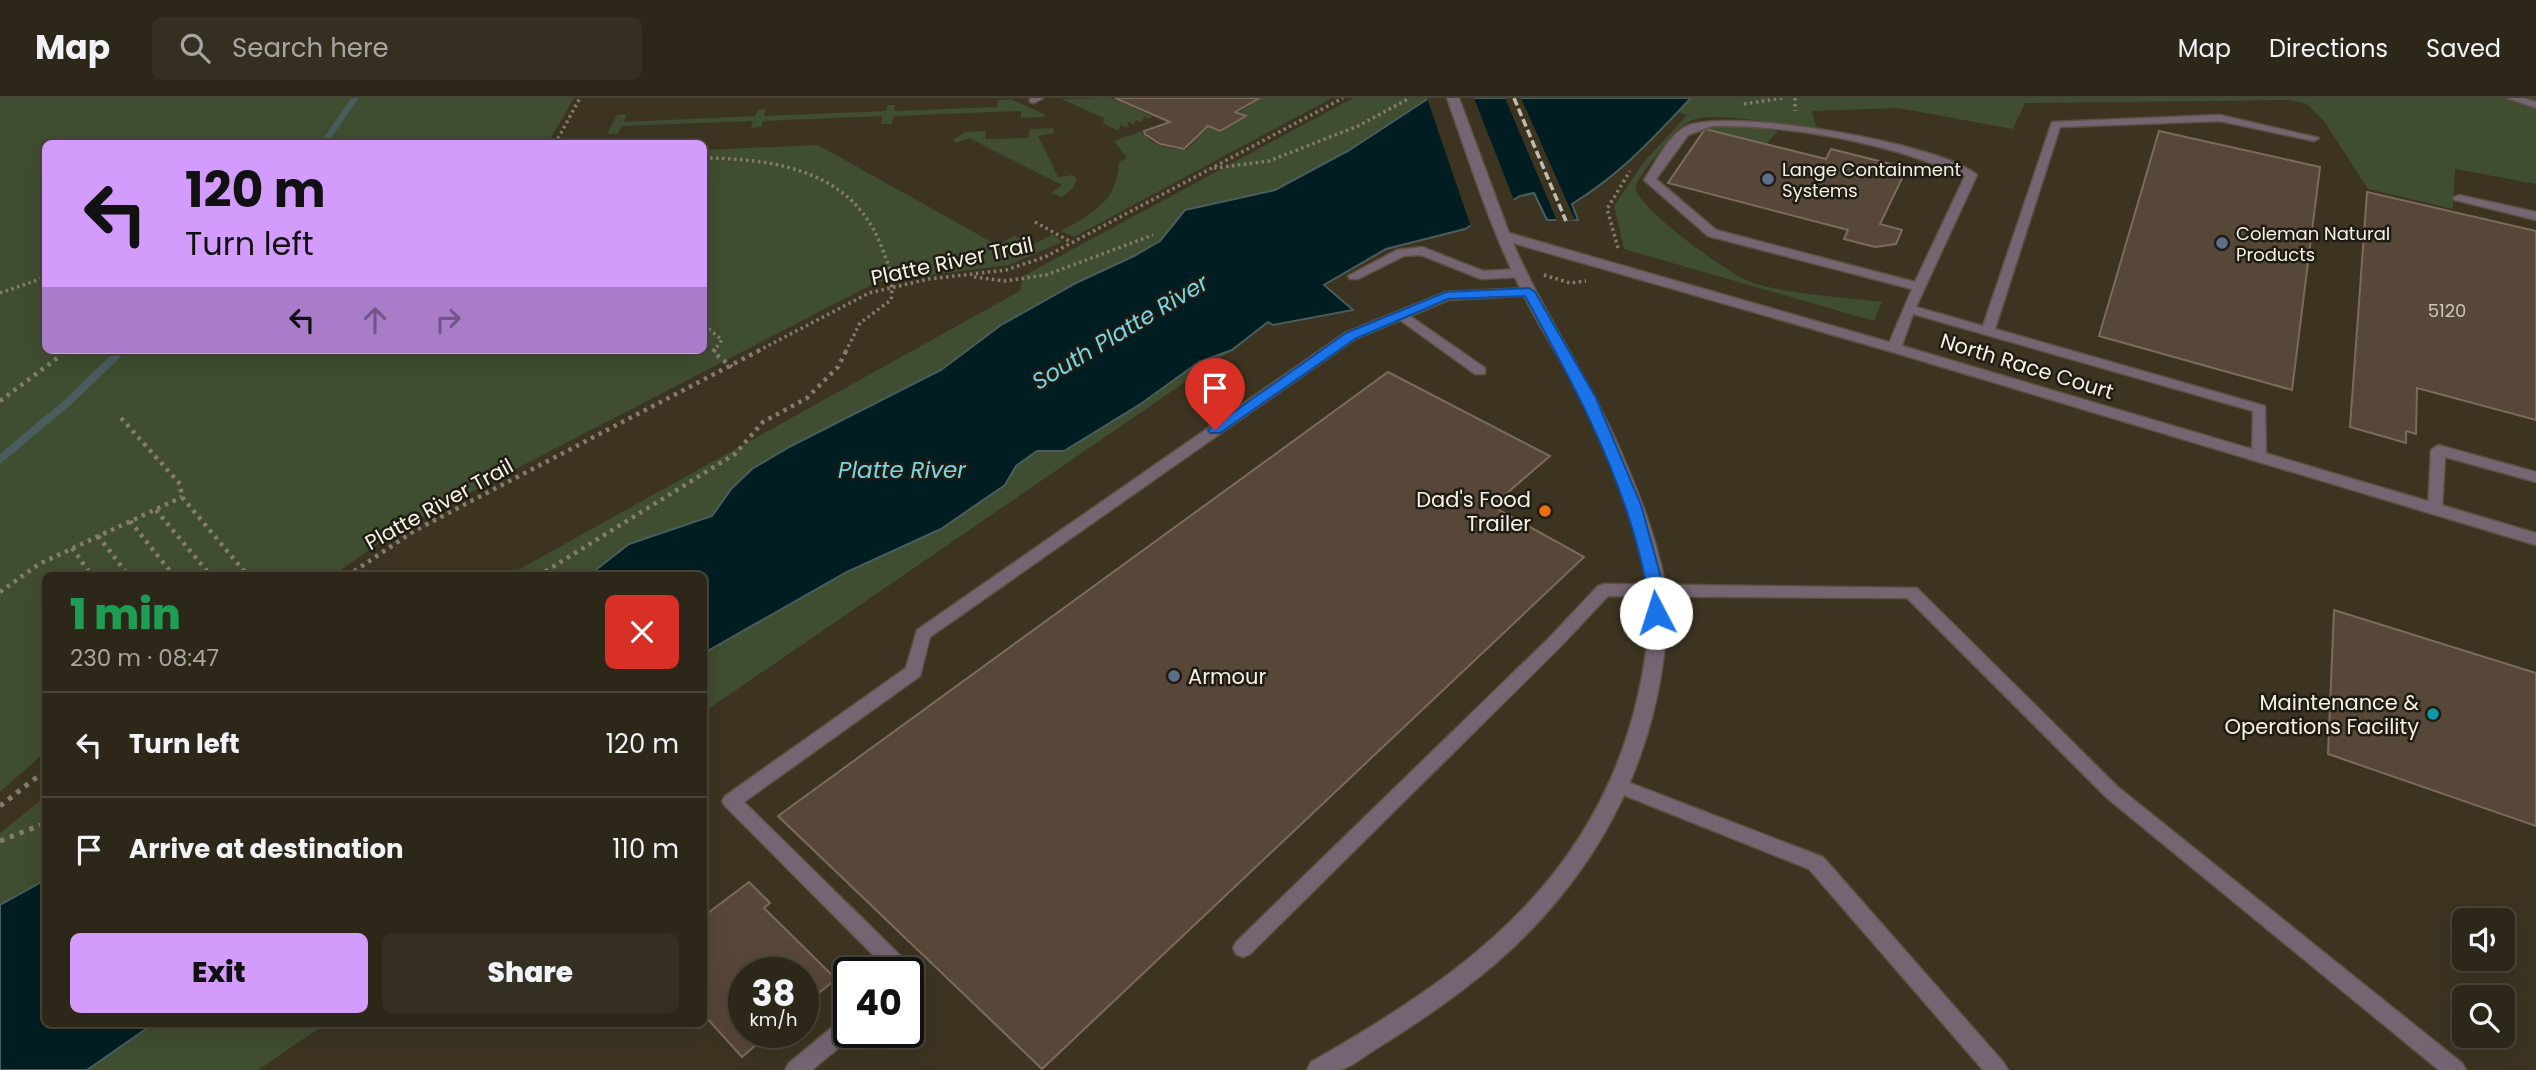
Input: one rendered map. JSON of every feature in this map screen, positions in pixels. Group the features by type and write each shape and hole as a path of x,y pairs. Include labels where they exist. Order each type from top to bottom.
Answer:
{"street":[{"path":"1319,1070 1425,1002 1506,942 1558,888 1594,836 1617,785 1643,718 1655,654 1657,592 1634,505 1589,398 1520,272 1495,214 1453,98"},
{"name":"North Race Court","path":"1504,236 1894,348 2536,539"}],"lane":[{"path":"2512,98 2536,106"},
{"path":"1988,332 2056,124 2220,118 2314,138"},
{"path":"1894,348 1909,309 1971,175 1951,164 1853,139 1769,125 1705,122 1687,130 1650,180 1712,233 1919,287"},
{"path":"2459,198 2536,216"},
{"path":"1354,276 1401,253 1422,251 1481,275 1520,272"},
{"path":"889,957 732,801 914,671 923,634 1350,336 1446,296 1529,292"},
{"path":"1909,309 2260,409 2259,457"},
{"path":"1401,315 1480,371"},
{"path":"2435,509 2438,450 2536,477"},
{"path":"1243,948 1555,642 1604,590 1620,588 1657,592 1911,592 2113,793 2455,1070"},
{"path":"1617,785 1816,863 1997,1070"},
{"path":"796,1070 833,1039"}],"path":[{"path":"557,140 580,98"},
{"name":"Platte River Trail","path":"353,572 414,531 869,293 929,279 1006,270 1045,257 1343,98"},
{"path":"1206,170 1269,161 1358,126 1410,98"},
{"path":"544,572 735,454 763,422 807,397 838,367 860,323 891,300 893,287 887,256 870,219 847,195 818,177 766,162 707,158"},
{"path":"1035,222 1072,242"},
{"path":"970,276 1005,281 1046,275 1153,235"},
{"path":"0,293 42,278"},
{"path":"707,328 722,340 712,352 732,367"},
{"path":"0,401 63,354"},
{"path":"121,418 180,484 182,497 245,572"},
{"path":"0,592 39,564 182,497"},
{"path":"156,510 208,572"},
{"path":"130,522 171,572"},
{"path":"98,536 126,572"},
{"path":"72,548 89,572"},
{"path":"0,806 42,773"},
{"path":"0,841 42,825"}],"green space":[{"path":"0,98 574,98 550,140 42,140 42,354 707,354 707,150 818,145 997,245 1015,236 1032,245 1053,234 1062,242 1009,265 877,282 398,530 338,572 42,572 42,755 0,792"},
{"path":"1111,98 1152,116 1149,119 1144,117 1142,122 1136,120 1134,125 1128,122 1127,128 1120,125 1119,131 1103,124 1104,118 1061,99"},
{"path":"1262,98 1332,98 1074,237 1061,231 1093,212 1114,187 1119,162 1127,158 1114,141 1142,131 1150,140 1161,146 1186,150 1209,127 1220,132 1247,116 1239,112"},
{"path":"1353,98 1429,98 1348,151 1275,190 1185,210 1160,241 1001,325 941,370 791,446 752,469 732,488 712,516 629,544 593,572 514,572 1020,291 1023,276"},
{"path":"1691,98 2536,98 2536,184 2455,169 2453,209 2368,189 2324,121 2307,104 2290,100 2025,103 2013,129 1898,108 1812,111 1817,130 1739,118 1708,117 1696,119 1681,127 1641,175 1636,190 1653,212 1703,253 1735,274 1775,289 1882,302 1874,321 1624,249 1614,206 1644,162 1687,115 1678,112"},
{"path":"1011,99 1044,114 1044,117 1021,118 1021,111 894,116 892,124 881,124 882,116 763,121 761,127 751,128 753,121 622,126 618,134 607,134 617,115 627,114 624,122 755,116 758,110 766,109 764,116 886,111 888,105 895,105 894,111 997,107 998,100"},
{"path":"1741,126 1778,131 1767,143 1701,128"},
{"path":"1053,128 1054,133 1038,136 1058,177 1073,175 1077,179 1073,188 1062,197 1051,193 1062,185 969,138 956,143 953,140 965,132 986,131 985,139 1028,138 1030,129"},
{"path":"1232,350 707,710 707,651 847,572 941,529 1005,485 1016,466 1037,451 1064,451 1142,403 1199,362"},
{"path":"42,799 42,882 0,905 0,833"},
{"path":"149,1027 321,1027 258,1070 87,1070"}],"water":[{"name":"Platte River","path":"1429,98 1691,98 1621,168 1572,204 1578,220 1547,220 1534,193 1520,196 1465,229 1386,249 1324,285 1353,310 1273,325 1268,322 1232,350 1199,362 1142,403 1064,451 1037,451 1016,466 1005,485 941,529 847,572 707,651 707,572 593,572 629,544 712,516 732,488 752,469 791,446 941,370 1001,325 1160,241 1185,210 1275,190 1348,151"},
{"path":"42,882 42,1027 149,1027 87,1070 0,1070 0,905"}],"pier":[{"path":"1427,98 1474,98 1515,203 1471,227"},
{"path":"1505,98 1521,98 1575,220 1557,221"}],"building":[{"path":"1115,98 1260,98 1235,112 1246,116 1220,131 1208,126 1184,149 1160,144 1145,134 1144,131 1170,122"},
{"path":"1705,129 1826,159 1831,149 1907,168 1880,224 1902,230 1896,244 1875,247 1844,239 1848,230 1668,183"},
{"path":"2159,131 2320,167 2292,390 2099,336"},
{"path":"2367,192 2536,231 2536,420 2417,388 2416,434 2406,431 2406,443 2350,427"},
{"path":"1388,372 1550,456 1492,506 1584,557 1042,1069 778,816"},
{"name":"Maintenance & Operations Facility","path":"2334,610 2536,673 2536,826 2328,754"},
{"path":"749,882 770,903 764,908 814,957 728,957 728,1042 707,1018 707,914"},
{"path":"819,962 833,976 833,981 819,993"},
{"path":"734,1048 752,1048 742,1057"}],"waterway":[{"path":"326,140 355,98"},
{"path":"0,459 68,402 118,354"}],"railway":[{"path":"1514,98 1566,221"}],"place":[{"name":"Lange Containment Systems","path":"1768,179"},
{"name":"Coleman Natural Products","path":"2222,243"},
{"name":"Dad's Food Trailer","path":"1545,511"},
{"name":"Armour","path":"1174,676"},
{"name":"Maintenance & Operations Facility","path":"2433,714"}],"route":[{"path":"1215,430 1350,336 1446,296 1529,292 1589,398 1634,505 1657,592 1656,613"}],"water label":[{"name":"South Platte River","path":"1120,332"}]}
